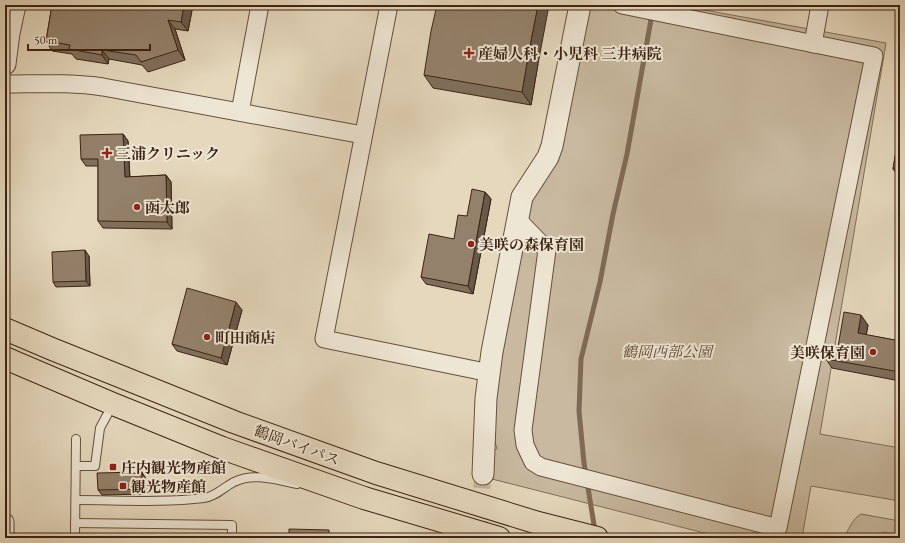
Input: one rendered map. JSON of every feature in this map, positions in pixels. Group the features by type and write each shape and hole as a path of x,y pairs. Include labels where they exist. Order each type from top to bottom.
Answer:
{"highway":[{"name":"鶴岡バイパス","path":"5,329 52,350 234,422 376,473 538,523 596,538"},
{"name":"鶴岡バイパス","path":"5,358 222,448 364,498 499,538"}],"street":[{"path":"5,64 9,32 15,5"},
{"path":"240,112 260,5"},
{"path":"389,5 324,339 490,373"},
{"path":"483,474 486,398 492,352 522,197 548,157 552,146 580,5"},
{"path":"518,220 547,250 523,430 525,445 533,462 541,467 778,528 874,56 622,5"},
{"path":"813,44 820,5"},
{"path":"5,84 85,84 363,135"},
{"path":"5,522 5,538"}],"lane":[{"path":"76,466 95,466 100,428 113,404"},
{"path":"75,538 76,439"},
{"path":"76,500 177,501 207,498 235,482 254,477 264,477 364,498"},
{"path":"75,523 232,525 232,538"}],"green space":[{"name":"鶴岡西部公園","path":"589,5 677,5 886,43 820,434 900,448 900,501 811,486 802,538 724,538 492,479 490,451 497,449 491,426 518,247"},
{"path":"861,514 900,521 900,537 893,538 891,535 886,533 879,534 875,538 865,538 846,534 850,525"}],"building":[{"path":"52,5 184,5 181,22 168,20 178,50 141,62 136,55 102,50 102,55 69,49 70,45 46,41"},
{"path":"437,5 538,5 522,92 424,75"},
{"path":"900,128 900,170 893,169"},
{"path":"123,134 125,177 166,175 167,222 98,221 98,159 81,159 80,135"},
{"name":"美咲の森保育園","path":"472,189 485,192 468,286 421,277 429,234 454,239 458,215 467,216"},
{"path":"85,250 86,281 53,282 52,252"},
{"name":"町田商店","path":"187,288 236,302 221,358 172,344"},
{"name":"美咲保育園","path":"844,312 861,315 858,333 900,341 900,372 826,359 828,345 838,347"},
{"name":"観光物産館","path":"142,472 142,489 98,490 97,473"},
{"path":"289,529 329,530 329,534 338,534 338,538 282,538 289,537"}],"waterway":[{"path":"595,531 584,463 579,411 581,359 600,282 613,214 627,154 652,14"}],"tunnel":[{"path":"479,538 479,514 483,474"}],"place":[{"name":"産婦人科・小児科 三井病院","path":"469,53"},
{"name":"三浦クリニック","path":"107,153"},
{"name":"函太郎","path":"137,207"},
{"name":"美咲の森保育園","path":"471,244"},
{"name":"町田商店","path":"207,337"},
{"name":"美咲保育園","path":"873,352"},
{"name":"庄内観光物産館","path":"113,467"},
{"name":"観光物産館","path":"123,486"}]}
